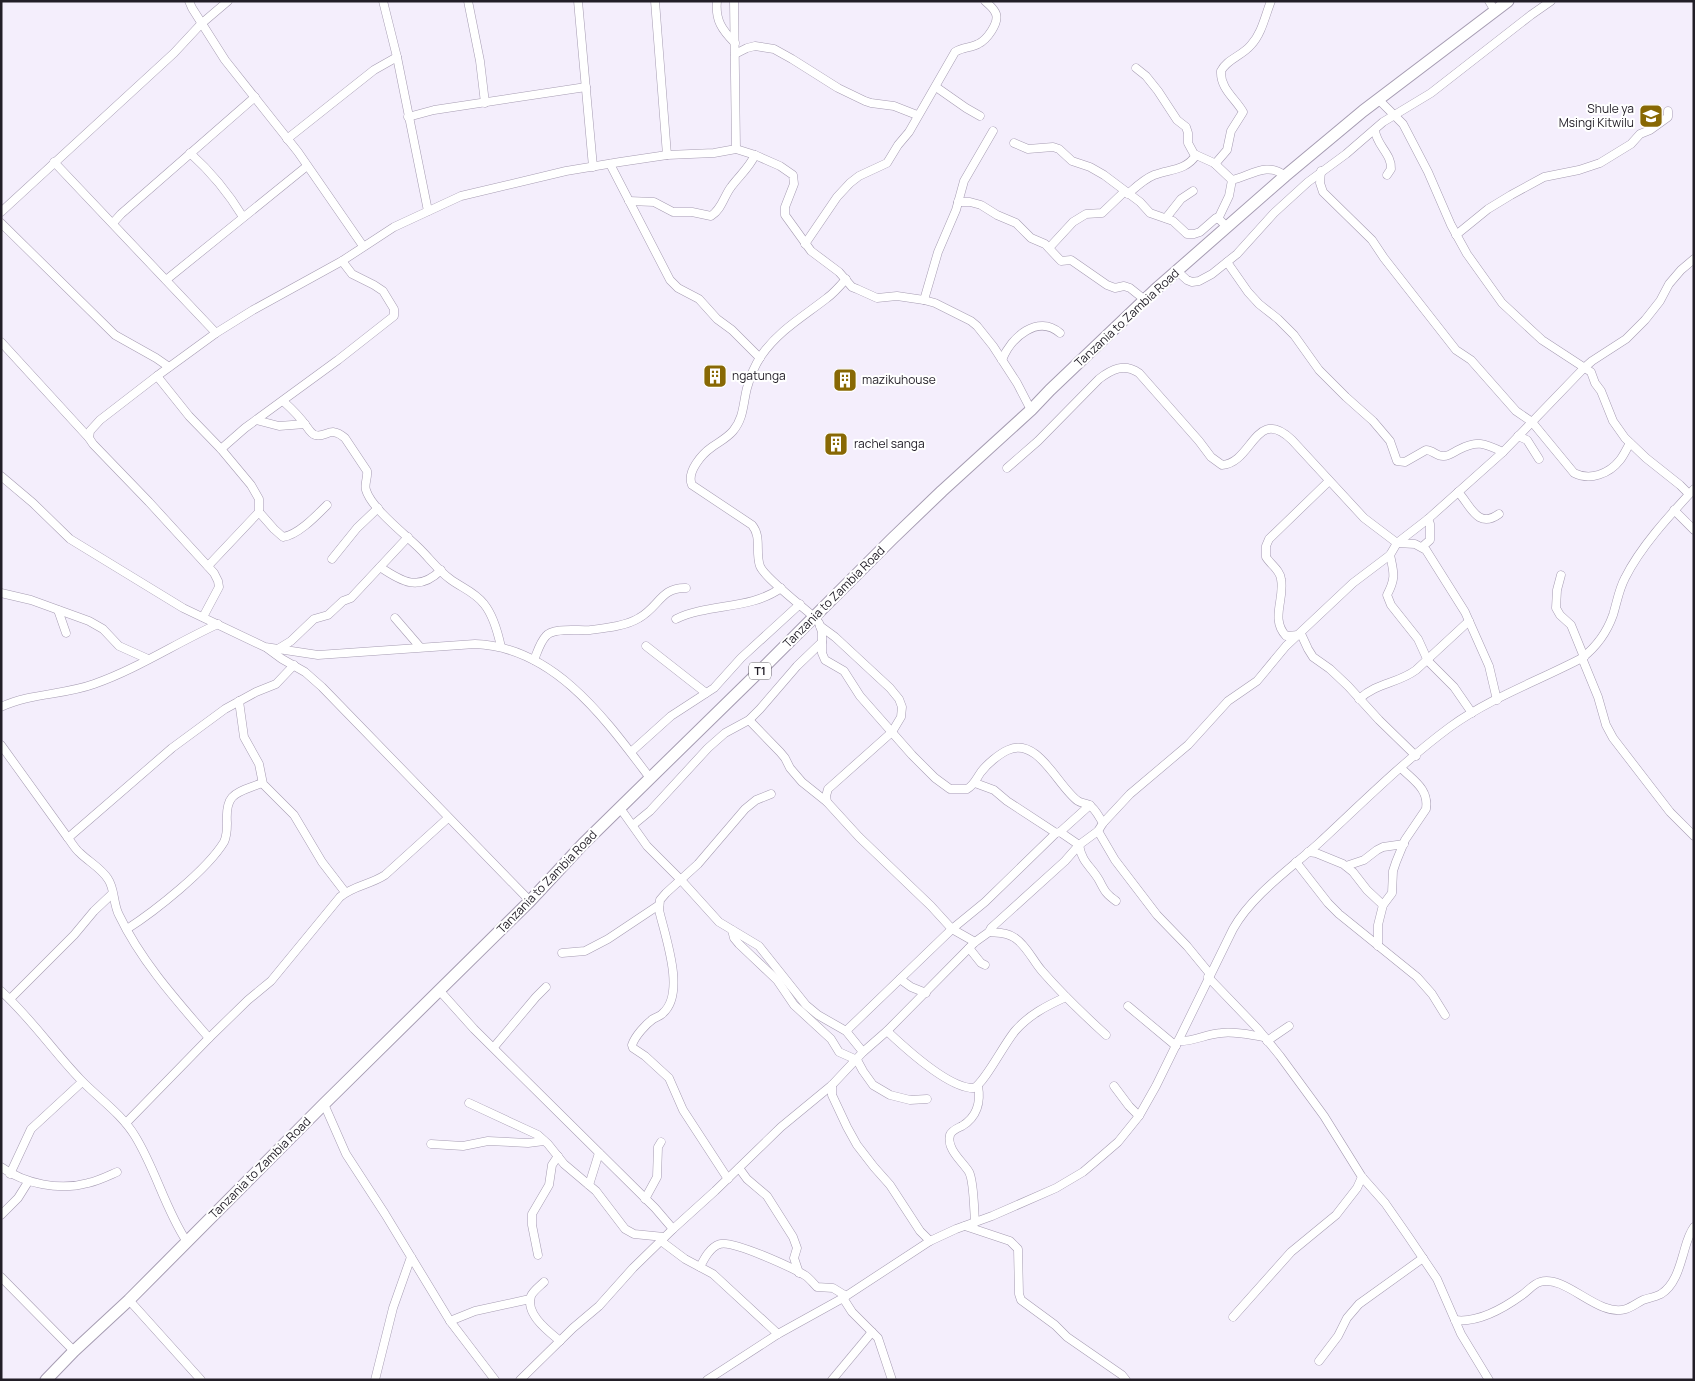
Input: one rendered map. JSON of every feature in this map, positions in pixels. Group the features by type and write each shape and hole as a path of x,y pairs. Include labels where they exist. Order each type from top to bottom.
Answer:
{"highway":[{"name":"Tanzania to Zambia Road","path":"46,1380 188,1242 324,1104 530,901 583,844 650,778 817,621 935,498 1031,410 1145,300 1285,176 1492,6 1508,1"}],"street":[{"path":"189,1 201,24 225,60 287,139 363,246"},
{"path":"1,212 174,53 201,24 228,1"},
{"path":"383,1 397,57 428,211"},
{"path":"468,1 480,61 485,103"},
{"path":"578,1 593,167"},
{"path":"655,1 667,155"},
{"path":"717,1 717,14 720,26 735,43"},
{"path":"734,1 736,149"},
{"path":"804,244 837,197 850,183 859,176 887,163 956,52 960,48 980,44 988,34 996,22 997,15 994,9 985,1"},
{"path":"1215,164 1227,150 1231,131 1243,112 1223,83 1221,71 1227,63 1249,48 1253,43 1271,1"},
{"path":"1177,271 1187,280 1197,281 1212,274 1248,243 1261,226 1279,208 1321,171 1383,122 1431,93 1551,1"},
{"path":"735,54 755,46 774,49 838,88 865,101 894,106 917,115"},
{"path":"287,139 374,70 397,57"},
{"path":"1136,68 1151,82 1177,120 1186,127 1190,147 1196,155 1215,164 1232,180"},
{"path":"408,117 434,110 586,87"},
{"path":"936,87 980,116"},
{"path":"113,223 190,153 255,98"},
{"path":"707,1380 778,1334 845,1297 930,1241 1056,1188 1083,1172 1118,1142 1139,1116 1156,1086 1237,921 1296,862 1450,727 1496,700 1583,658 1605,632 1612,617 1621,586 1628,572 1650,540 1691,492 1646,458 1625,438 1613,421 1591,372 1542,340 1512,313 1478,270 1456,235 1428,172 1403,124 1378,99"},
{"path":"1456,235 1493,206 1534,182 1550,175 1590,167 1610,157 1631,144 1640,134 1665,120 1668,117 1668,111"},
{"path":"1375,130 1376,138 1391,163 1392,169 1387,175"},
{"path":"924,300 938,252 950,227 966,176 994,131"},
{"path":"1014,143 1028,149 1056,148 1072,161 1098,171 1140,202 1150,213 1174,221 1185,233 1200,232 1214,219 1218,219"},
{"path":"89,438 90,431 100,420 168,367 216,333 253,310 342,261 394,227 461,196 610,164 667,155 714,153 736,149 780,166 793,175 794,184 785,207 785,216 810,251 846,279 852,287 878,298 898,296 935,303 962,316 977,326 1017,383 1031,410"},
{"path":"190,153 203,165 243,217"},
{"path":"629,201 654,202 673,212 692,212 711,216 719,208 731,186 750,164 755,155"},
{"path":"1049,248 1073,222 1086,214 1102,213 1147,178 1185,166 1196,155"},
{"path":"54,162 216,333"},
{"path":"610,164 670,280 678,288 699,299 717,319 732,330 760,358"},
{"path":"166,280 307,166"},
{"path":"1232,180 1265,169 1273,169 1285,176"},
{"path":"1321,171 1320,183 1323,192 1372,240 1456,350 1473,361 1516,411 1532,422 1574,473 1589,478 1597,476 1620,460 1630,443"},
{"path":"1218,219 1229,196 1232,180"},
{"path":"1166,218 1181,199 1193,191"},
{"path":"958,202 970,202 985,206 997,215 1016,222 1031,238 1042,242 1061,261 1071,260 1107,285 1115,288 1124,286 1130,288 1145,300"},
{"path":"1218,219 1227,227"},
{"path":"1,223 115,335 156,358 168,367"},
{"path":"520,1380 599,1306 672,1229 728,1179 781,1127 832,1085 857,1060 862,1052 887,1031 975,942 989,932 1027,894 1065,861 1079,845 1098,831 1102,823 1130,794 1188,745 1228,701 1257,681 1276,657 1353,583 1390,556 1397,543 1502,452 1584,368 1626,339 1660,301 1669,284 1694,259"},
{"path":"221,450 256,420 360,344 394,314 394,309 383,291 352,274 347,270 342,261"},
{"path":"1227,262 1259,304 1294,335 1319,370 1373,421 1390,441 1397,461 1404,462 1426,450 1440,456 1445,456 1476,443 1488,445 1502,452"},
{"path":"826,802 828,789 892,732 899,722 902,713 899,699 896,694 762,570 757,558 757,534 752,525 696,489 690,482 692,470 706,452 730,434 738,424 742,414 748,383 760,358 773,342 794,322 826,299 846,279"},
{"path":"1002,360 1015,340 1034,327 1050,326 1060,333"},
{"path":"1,342 93,444 208,566 218,581 219,587 203,617"},
{"path":"1007,468 1038,441 1099,379 1108,372 1125,367 1139,373 1218,463 1225,465 1232,462 1264,430 1276,428 1284,432 1292,440 1364,518 1397,543 1415,544 1426,550 1469,621 1489,666 1496,700"},
{"path":"157,376 189,416 251,485 258,497 260,512 283,537 288,536 311,520 327,505"},
{"path":"283,401 315,435 332,432 340,434 345,438 355,455 366,468 366,492 387,519 452,580 477,596 484,604 495,627 501,647"},
{"path":"256,420 279,426 305,424"},
{"path":"1518,436 1527,440 1539,459"},
{"path":"1,476 33,503 70,539 183,608 266,647 318,655 475,644 501,647 534,660 573,687 596,710 650,778"},
{"path":"1329,481 1269,539 1266,546 1266,557 1274,566 1281,580 1278,613 1280,627 1286,636 1302,636 1313,657 1343,681 1416,756"},
{"path":"1458,492 1467,502 1471,511 1480,518 1492,518 1499,514"},
{"path":"332,559 357,528 378,508"},
{"path":"1674,510 1694,530"},
{"path":"208,566 260,512"},
{"path":"1422,547 1430,540 1428,518"},
{"path":"278,649 291,641 314,619 328,615 343,601 351,598 408,537"},
{"path":"1390,556 1394,572 1388,599 1391,606 1412,629 1428,661 1454,687 1472,713"},
{"path":"380,567 399,580 413,583 424,582 441,570"},
{"path":"1561,574 1557,590 1556,608 1560,615 1571,625 1598,697 1606,725 1613,738 1670,812 1694,836"},
{"path":"534,660 550,632 557,630 589,630 626,623 638,619 648,612 670,590 686,588"},
{"path":"676,619 698,610 733,606 759,600 781,588"},
{"path":"1,593 30,600 98,625 119,646 148,659"},
{"path":"630,752 671,716 714,688 741,658 800,604"},
{"path":"58,610 66,633"},
{"path":"395,618 420,647"},
{"path":"817,621 822,642 822,653 825,660 844,672 860,696 892,732 924,767 948,787 953,790 967,789 975,783 984,769 998,756 1012,748 1023,748 1033,752 1042,760 1078,801 1090,805 1102,823"},
{"path":"1359,699 1377,686 1408,676 1428,661 1469,621"},
{"path":"2,704 92,685 126,672 218,624"},
{"path":"633,825 650,811 708,748 725,733 749,720 797,666 822,642"},
{"path":"646,646 706,693"},
{"path":"266,647 274,654 305,672 322,686 530,901"},
{"path":"68,838 172,748 217,714 256,692 274,685 294,666"},
{"path":"239,701 244,737 259,764 262,783 294,816 322,862 345,892"},
{"path":"749,720 780,752 802,782 826,802 952,929 975,942"},
{"path":"1,745 80,853 108,878 119,916 154,972 209,1038"},
{"path":"1378,946 1378,925 1383,905 1392,893 1393,870 1404,844 1426,809 1427,797 1419,785 1401,768"},
{"path":"127,928 138,922 187,882 201,868 224,842 227,834 226,809 231,798 236,793 262,783"},
{"path":"975,783 994,790 1007,801 1079,845"},
{"path":"728,1179 683,1110 668,1078 632,1046 632,1042 650,1021 664,1013 674,994 674,975 659,905 660,900 698,864 752,802 771,794"},
{"path":"846,1031 952,929 985,902 1058,832 1090,805"},
{"path":"620,808 647,846 719,922 759,946 806,1005 822,1018 846,1031 862,1052"},
{"path":"126,1123 209,1038 270,981 345,892 375,881 385,875 448,818"},
{"path":"1098,831 1115,860 1157,915 1187,946 1209,975 1266,1039 1324,1116 1362,1177 1385,1203 1423,1258 1442,1289 1461,1334 1489,1380"},
{"path":"1346,866 1364,860 1377,850 1404,844"},
{"path":"1079,845 1080,855 1084,862 1099,880 1102,889 1116,901"},
{"path":"1308,852 1329,858 1346,866 1383,905"},
{"path":"1296,862 1339,914 1417,977 1432,994 1445,1015"},
{"path":"10,999 112,894"},
{"path":"562,954 584,951 601,943 659,905"},
{"path":"732,930 734,938 777,980 794,1005 831,1038 840,1052 857,1060 862,1071 873,1085 890,1095 910,1100 927,1099"},
{"path":"989,932 1007,934 1016,939 1042,971 1106,1035"},
{"path":"969,948 981,963 985,965"},
{"path":"900,979 926,993"},
{"path":"494,1046 536,996 546,987"},
{"path":"440,990 456,1010 645,1199 672,1229"},
{"path":"1,992 10,999 82,1082 126,1123 148,1158 179,1230 188,1242"},
{"path":"887,1031 932,1070 966,1087 973,1088 978,1086 1020,1026 1035,1012 1066,996"},
{"path":"1128,1006 1177,1043"},
{"path":"1177,1043 1223,1032 1235,1032 1266,1039 1290,1026"},
{"path":"10,1174 31,1129 82,1082"},
{"path":"832,1085 832,1095 857,1144 890,1185 920,1231 930,1241"},
{"path":"975,1222 971,1176 952,1149 950,1136 953,1131 967,1123 978,1109 980,1100 978,1086"},
{"path":"1114,1086 1139,1116"},
{"path":"469,1103 530,1131 544,1141 564,1164 596,1191 624,1229 634,1234 663,1239 678,1255 718,1279 778,1334"},
{"path":"324,1104 346,1154 450,1321 495,1380"},
{"path":"431,1144 463,1146 488,1141 528,1143 544,1141"},
{"path":"645,1199 657,1177 658,1147 661,1142"},
{"path":"589,1184 599,1153"},
{"path":"538,1255 532,1225 532,1214 549,1185 552,1165 558,1156"},
{"path":"1,1167 10,1174 28,1182 50,1185 86,1184 117,1172"},
{"path":"739,1168 746,1179 766,1196 793,1237 797,1248 794,1258 799,1273"},
{"path":"1233,1317 1291,1252 1336,1215 1357,1188 1362,1177"},
{"path":"1,1215 18,1198 28,1182"},
{"path":"965,1226 1010,1241 1015,1245 1018,1249 1019,1294 1021,1300 1055,1325 1066,1337 1118,1372 1126,1380"},
{"path":"1455,1320 1470,1320 1486,1315 1521,1295 1535,1284 1545,1281 1557,1283 1605,1308 1626,1309 1660,1295 1668,1288 1677,1273 1688,1238 1694,1226"},
{"path":"700,1267 714,1247 720,1244 730,1244 752,1251 799,1273 817,1287 833,1288 845,1297 852,1312 878,1338 892,1380"},
{"path":"375,1380 393,1308 411,1257"},
{"path":"1319,1361 1338,1336 1347,1318 1359,1304 1423,1258"},
{"path":"1,1277 74,1351"},
{"path":"544,1282 532,1294 530,1305 541,1325 560,1341"},
{"path":"129,1300 201,1380"},
{"path":"450,1321 475,1311 530,1300"},
{"path":"832,1380 872,1332"}],"place":[{"name":"Shule ya Msingi Kitwilu","path":"1651,116"},
{"name":"ngatunga","path":"715,376"},
{"name":"mazikuhouse","path":"845,380"},
{"name":"rachel sanga","path":"836,444"}]}
